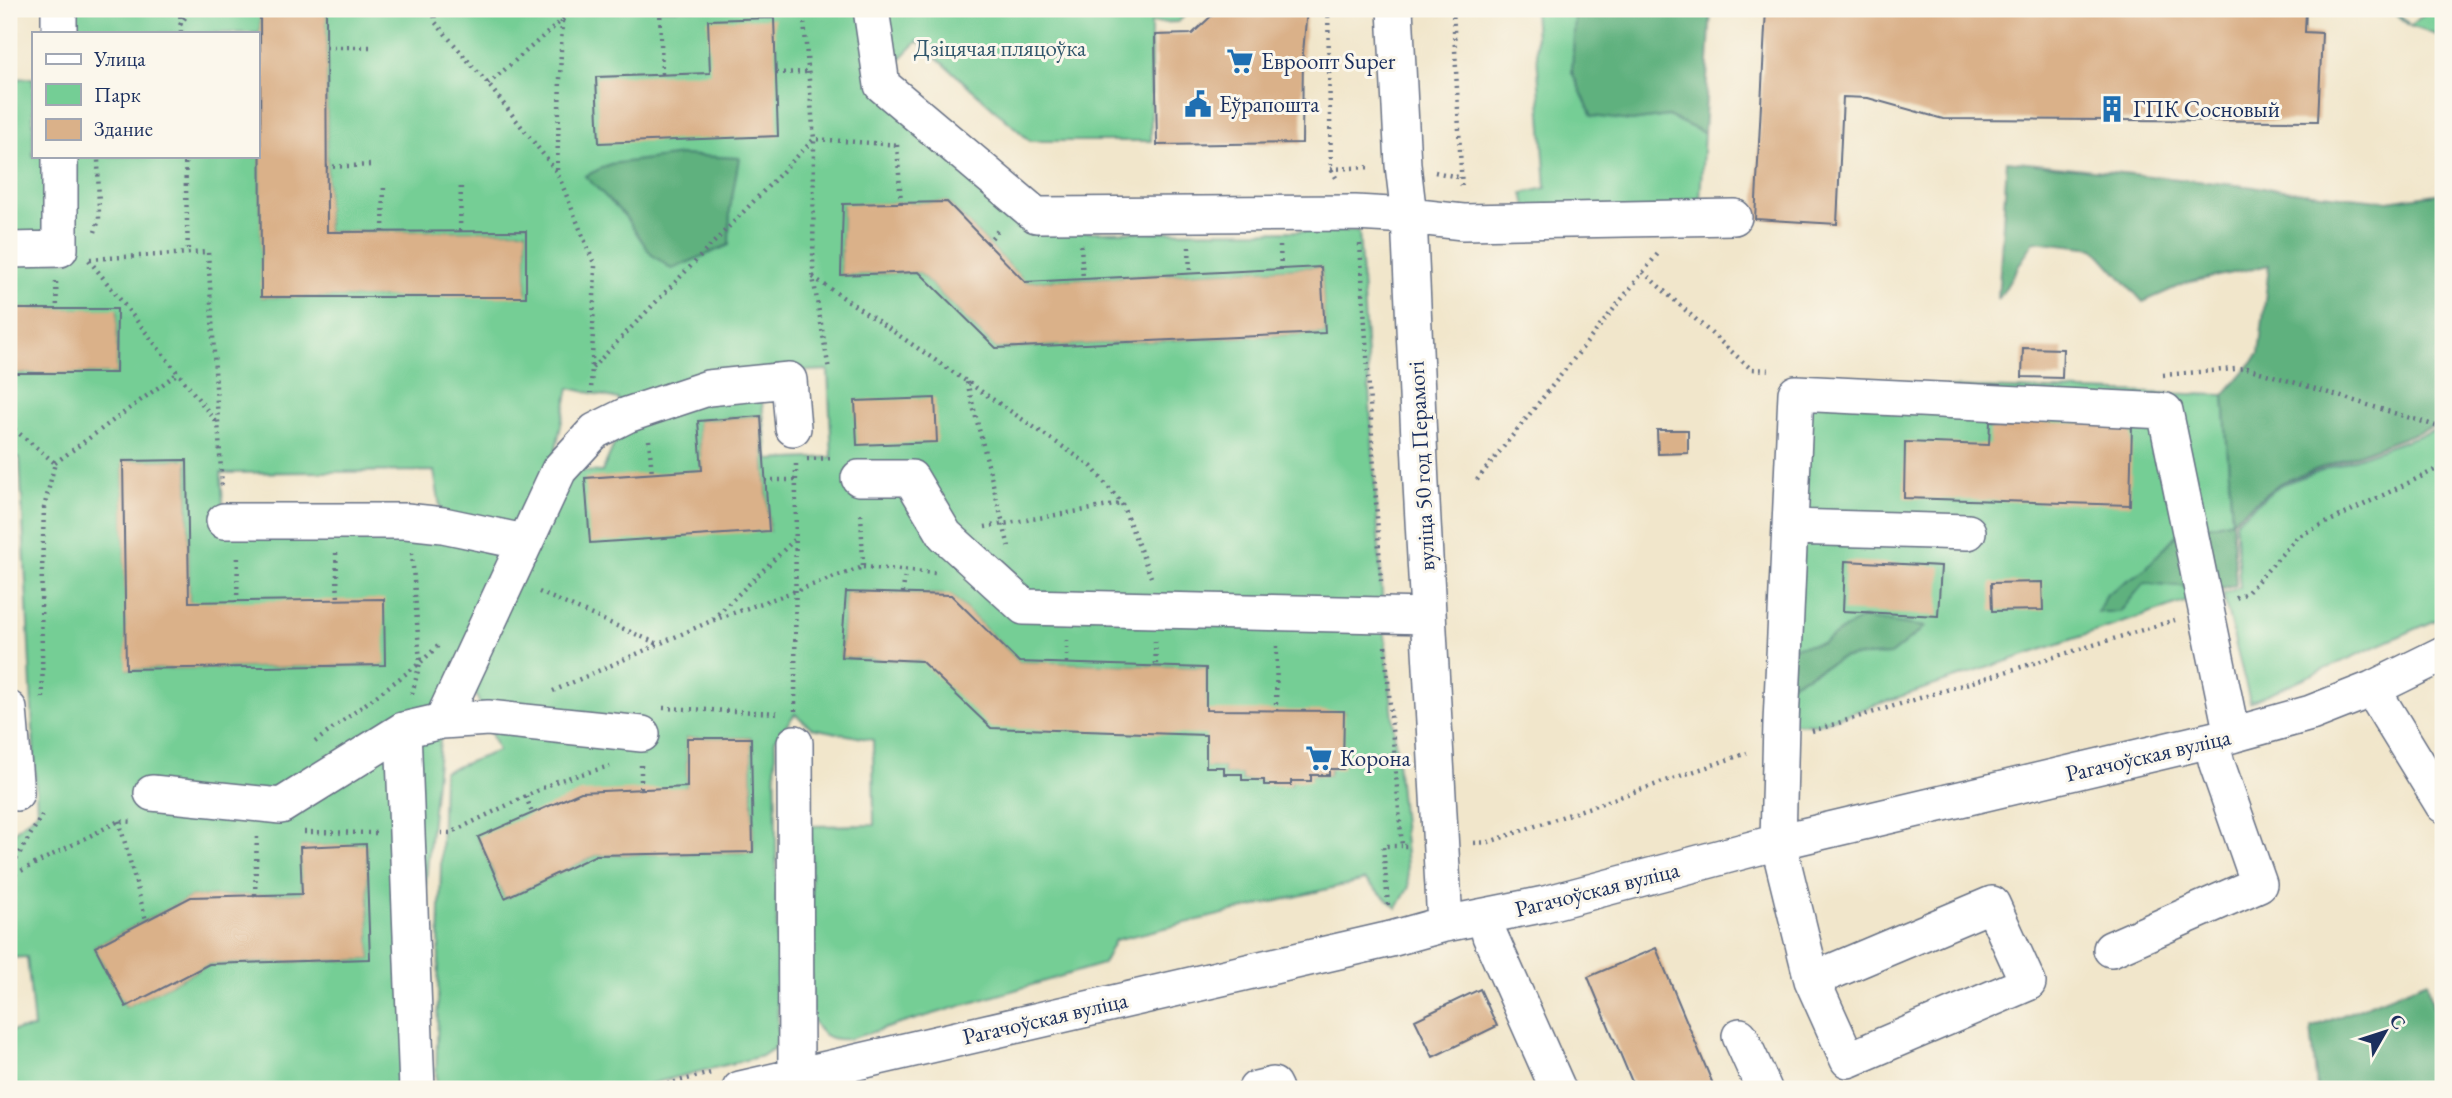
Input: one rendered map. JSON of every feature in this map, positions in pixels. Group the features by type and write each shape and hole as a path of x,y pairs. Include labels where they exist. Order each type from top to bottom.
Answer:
{"street":[{"path":"59,9 59,32"},
{"path":"871,9 883,85 1036,215 1355,213 1463,222 1734,217"},
{"name":"вуліца 50 год Перамогі","path":"1395,9 1403,165 1409,216 1445,924"},
{"path":"9,250 60,249 60,158"},
{"path":"442,721 559,470 595,431 627,415 708,388 789,380 793,428"},
{"path":"1812,979 1993,904 2028,983 1847,1060 1812,979 1778,842 1796,393 2165,411 2206,611 2222,738 2217,764 2259,884 2111,949"},
{"path":"860,491 911,478 945,534 1024,607 1428,616"},
{"path":"224,521 406,521 443,525 524,542"},
{"path":"1790,527 1968,532"},
{"name":"Рагачоўская вуліца","path":"740,1089 796,1082 1445,924 1545,904 1778,842 2222,738 2311,713 2372,689 2443,654"},
{"path":"2372,689 2443,805"},
{"path":"9,709 30,797"},
{"path":"152,793 281,806 403,730 442,721 488,718 641,746"},
{"path":"403,730 417,1089"},
{"path":"795,743 796,1082"},
{"path":"1485,917 1490,936 1558,1089"},
{"path":"1741,1036 1764,1089"},
{"path":"1256,1089 1273,1085 1275,1089"}],"path":[{"path":"180,9 180,32"},
{"path":"180,25 191,9"},
{"path":"434,9 435,22 557,172 595,266 591,393"},
{"path":"488,84 575,9"},
{"path":"660,9 662,74"},
{"path":"803,9 814,139 813,277 829,370"},
{"path":"1328,9 1331,169 1355,213 1359,231 1383,615 1402,846"},
{"path":"1453,9 1463,222"},
{"path":"557,172 562,20"},
{"path":"326,47 370,47"},
{"path":"776,73 808,72"},
{"path":"592,368 814,139"},
{"path":"897,145 901,203"},
{"path":"98,158 99,219"},
{"path":"185,158 187,253"},
{"path":"327,167 372,165"},
{"path":"460,231 461,182"},
{"path":"383,232 384,184"},
{"path":"1477,480 1686,218"},
{"path":"1188,242 1190,274"},
{"path":"1081,244 1083,279"},
{"path":"1280,244 1281,269"},
{"path":"218,424 88,260 208,252 224,521"},
{"path":"813,277 1091,466 1122,504 1164,610"},
{"path":"43,709 41,603 44,508 55,463 178,373"},
{"path":"967,382 1024,607"},
{"path":"9,425 55,463"},
{"path":"1489,842 1781,741 2206,611 2248,592 2297,537 2443,466"},
{"path":"765,480 795,480"},
{"path":"548,693 711,621 863,567 860,491"},
{"path":"945,534 1122,504"},
{"path":"403,730 419,663 412,553 406,521"},
{"path":"711,621 795,539"},
{"path":"336,553 338,600"},
{"path":"237,602 238,554"},
{"path":"903,593 905,571"},
{"path":"509,579 657,643"},
{"path":"1276,711 1277,634"},
{"path":"314,743 419,663 449,635"},
{"path":"641,746 641,789"},
{"path":"526,796 532,813"},
{"path":"9,871 44,815 30,797"},
{"path":"9,877 119,821 146,920"},
{"path":"255,895 257,831"},
{"path":"1391,939 1383,846 1441,846"}],"green space":[{"path":"71,9 260,9 262,297 526,296 526,231 327,232 326,9 871,9 883,85 939,148 1034,232 1359,231 1384,624 1409,887 1397,908 1365,880 1115,940 1103,964 849,1039 835,1039 820,1031 811,1015 811,826 874,825 873,740 812,728 795,714 775,740 778,1038 774,1048 762,1056 629,1089 436,1089 443,772 498,751 467,672 442,721 405,1089 9,1089 9,1031 34,1028 27,957 9,958 9,836 37,812 20,458 9,456 9,373 116,373 117,310 9,309 9,261 72,260 72,158 259,158 259,32 71,32","holes":["947,202 1025,282 1321,267 1325,333 996,348 919,272 841,275 843,205","828,370 832,457 768,460 760,382 764,373","569,388 618,399 627,415 602,472 559,470 553,462","761,416 769,530 702,470 698,421","187,460 189,602 385,665 127,669 123,461","434,471 443,524 224,521 221,473","846,592 951,595 1019,662 1206,668 1205,734 921,661 841,657","1344,712 1329,775 1311,775 1291,781 1291,785 1264,780 1242,780 1242,774 1224,774 1224,767 1206,767","687,738 751,738 753,852 596,855 505,898 478,838 687,787","366,845 370,959 209,964 126,1007 95,947 191,897 302,894 301,847"]},
{"name":"Дзіцячая пляцоўка","path":"878,9 1192,9 1178,22 1151,23 1151,141 1030,141 918,41 887,72"},
{"path":"1534,9 1584,9 1575,15 1631,121 1668,116 1704,133 1699,217 1527,211 1523,193 1546,188"},
{"path":"1584,9 1711,9 1704,133 1668,116 1631,121 1592,116 1572,72 1575,15"},
{"path":"2389,9 2395,9 2410,26"},
{"path":"2430,9 2443,9 2443,37 2410,26"},
{"path":"32,78 32,158 60,158 60,249 9,250 9,79"},
{"path":"681,155 739,158 730,209 729,245 672,269 651,254 624,215 585,176 610,164"},
{"path":"2007,161 2388,201 2443,193 2443,423 2280,483 2232,520 2224,395 2259,354 2269,265 2186,283 2143,302 2094,248 2034,241 1998,300"},
{"path":"1797,383 2224,395 2236,585 1818,724 1781,723"},
{"path":"2443,427 2443,617 2250,702 2223,594 2240,587 2235,521 2280,485"},
{"path":"2232,520 2236,585 2203,593 2190,587 2144,583 2120,612 2098,612 2107,594 2146,568 2178,533"},
{"path":"1862,618 1925,627 1890,655 1844,657 1780,689 1782,649 1822,643"},
{"path":"2427,981 2443,1050 2443,1089 2317,1089 2311,1028"}],"building":[{"path":"260,9 326,9 327,232 526,231 526,297 261,297"},
{"path":"1219,9 1307,9 1303,53 1302,143 1157,145 1155,35 1192,34"},
{"name":"ГПК Сосновый","path":"1766,9 2306,9 2305,32 2322,33 2318,121 1943,119 1868,98 1843,97 1837,224 1755,219"},
{"path":"774,18 778,136 599,143 596,77 710,73 708,20"},
{"path":"947,202 1025,282 1321,267 1325,333 996,348 919,272 841,275 843,204"},
{"path":"9,309 117,309 116,373 9,373"},
{"path":"2023,348 2063,349 2062,378 2022,377"},
{"path":"935,398 937,442 857,445 855,401"},
{"path":"761,416 769,531 590,543 585,478 702,470 698,421"},
{"path":"1990,421 2132,424 2130,505 1904,498 1905,442 1989,445"},
{"path":"1657,430 1688,430 1688,453 1658,454"},
{"path":"187,460 189,602 384,599 385,665 126,669 123,461"},
{"path":"1845,561 1941,566 1938,616 1843,611"},
{"path":"2042,582 2043,610 1992,611 1991,583"},
{"path":"846,592 951,595 1019,662 1206,668 1206,710 1344,711 1343,769 1329,769 1329,775 1311,775 1311,781 1291,781 1291,785 1264,785 1264,780 1242,780 1242,774 1224,774 1224,767 1206,767 1206,735 991,728 921,661 841,657"},
{"path":"687,738 751,738 753,852 596,855 505,898 478,837 581,792 687,787"},
{"path":"366,844 370,959 209,964 126,1007 95,947 191,897 302,894 300,847"},
{"path":"1656,948 1715,1089 1635,1089 1588,977"},
{"path":"1480,989 1497,1026 1433,1057 1415,1020"}],"place":[{"name":"Евроопт Super","path":"1240,61"},
{"name":"Еўрапошта","path":"1198,104"},
{"name":"ГПК Сосновый","path":"2112,109"},
{"name":"Корона","path":"1319,758"}]}
